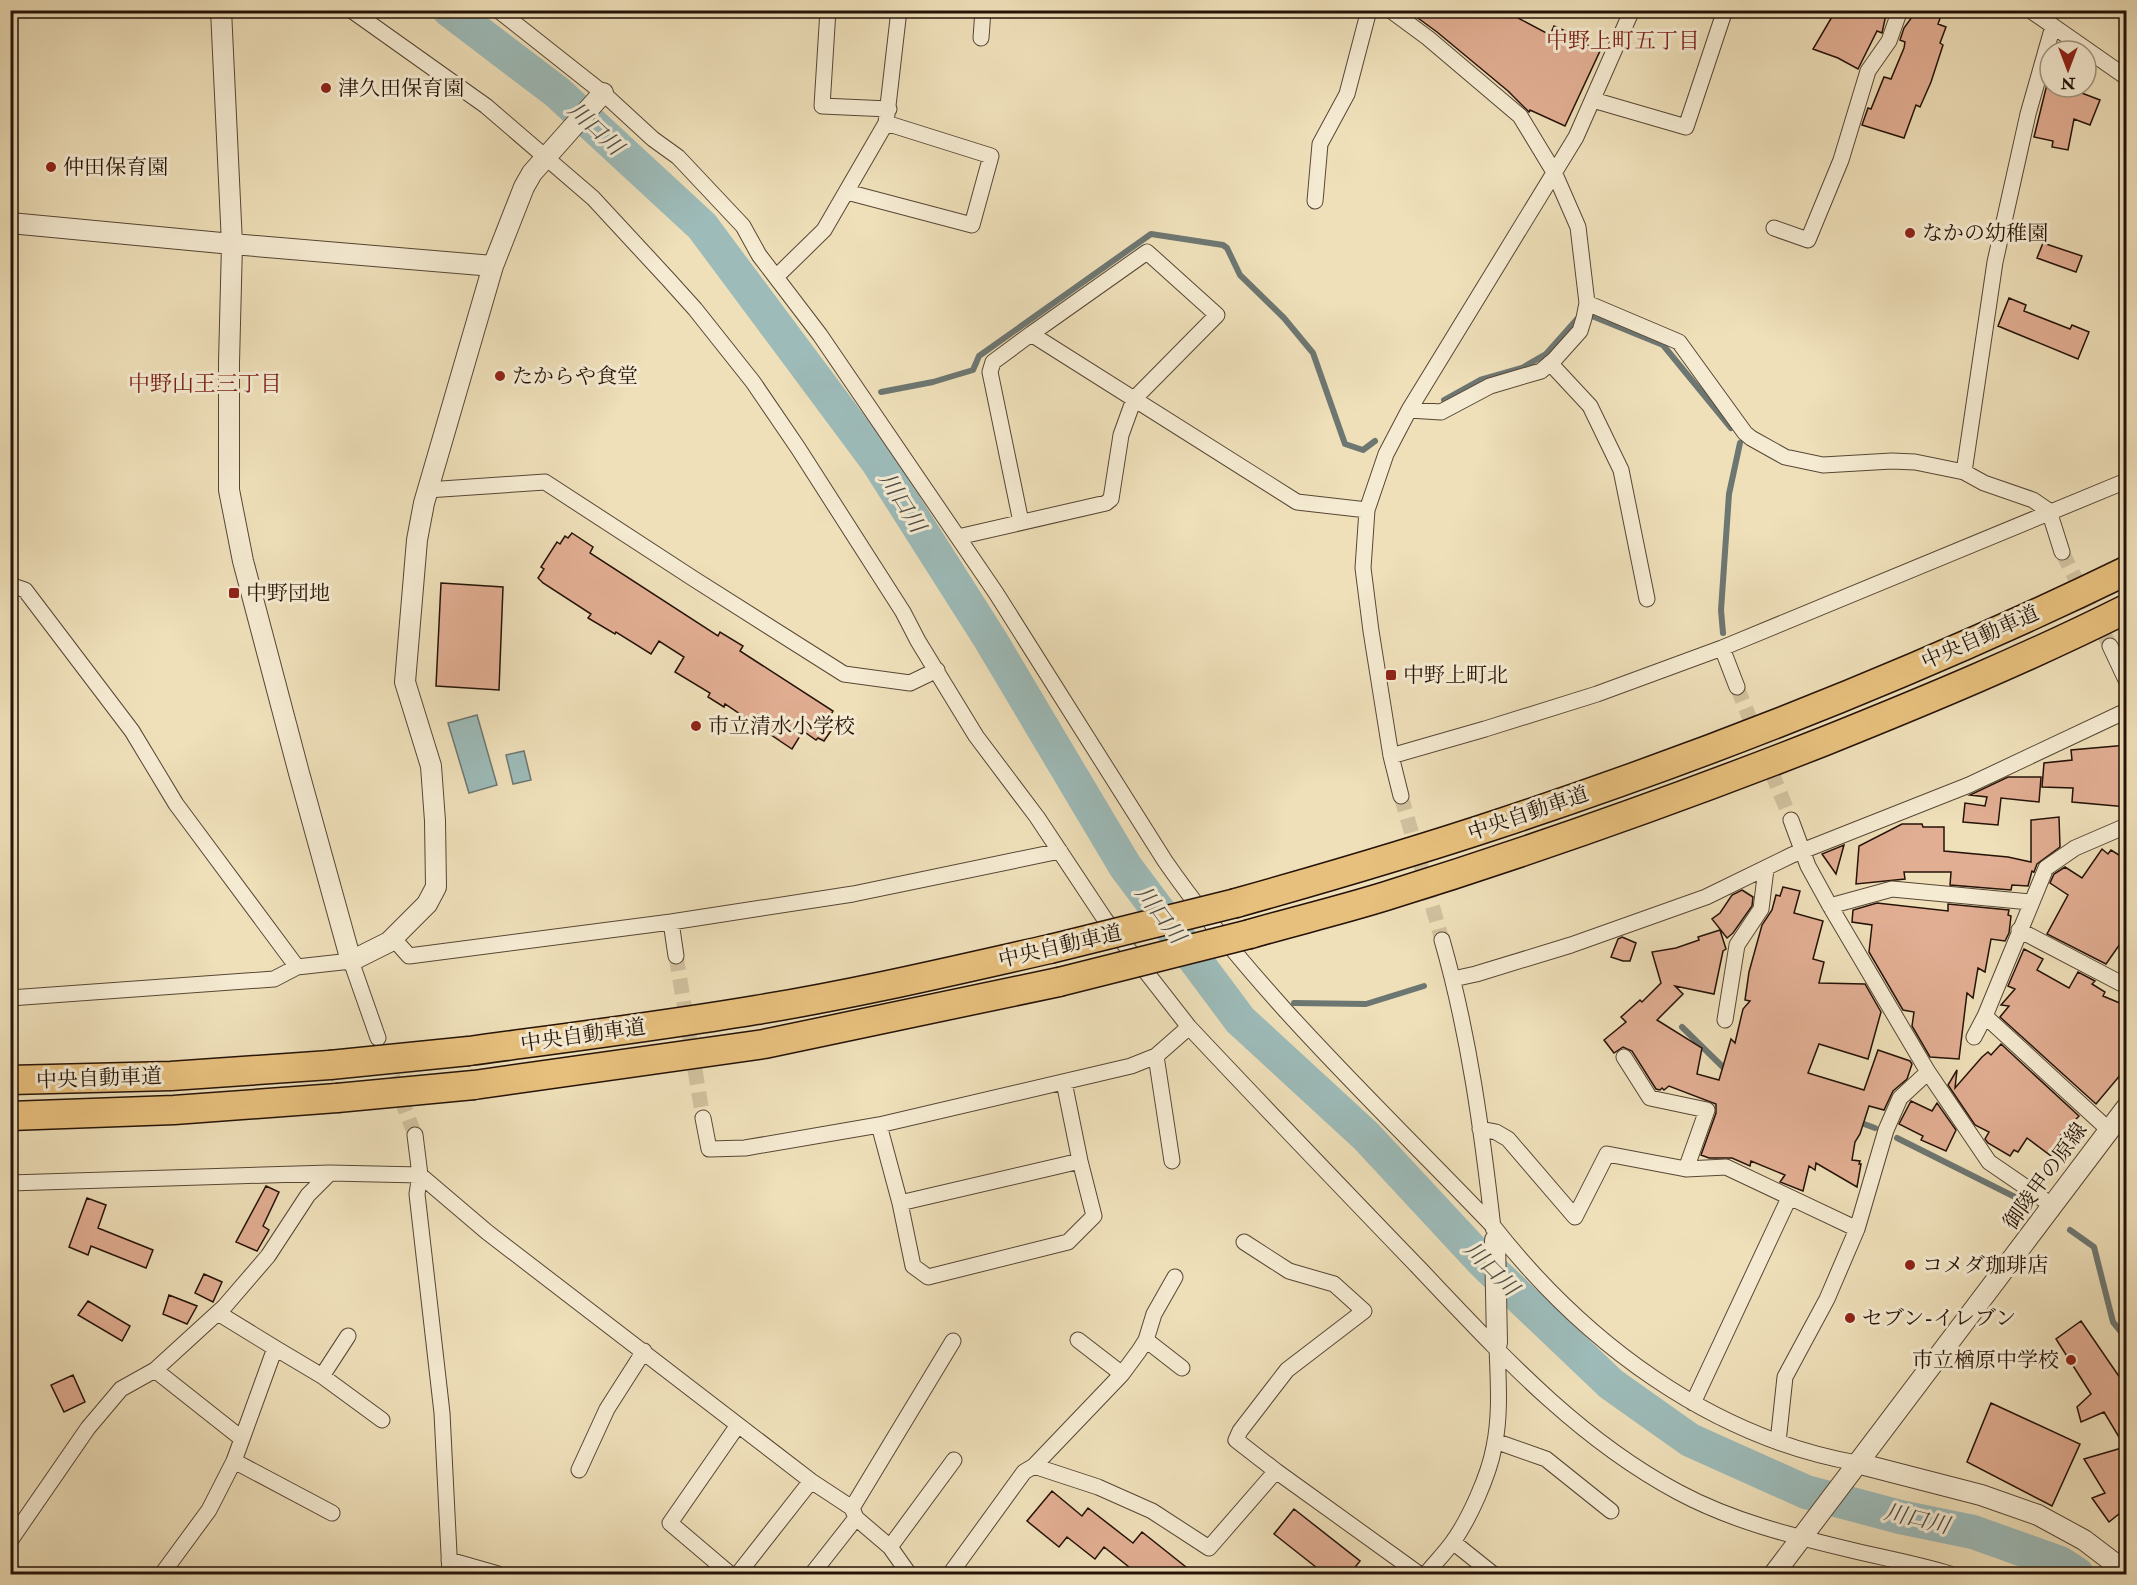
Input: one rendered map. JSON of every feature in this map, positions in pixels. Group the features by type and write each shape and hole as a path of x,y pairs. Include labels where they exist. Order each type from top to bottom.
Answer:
{"highway":[{"name":"中央自動車道","path":"10,1080 171,1076 330,1065 469,1051 759,1010 940,974 1050,949 1236,903 1502,823 1729,742 1916,666 2127,571"},
{"name":"中央自動車道","path":"10,1116 163,1110 337,1098 474,1085 764,1044 1059,982 1250,934 1384,897 1670,800 1898,711 2127,609"}],"street":[{"path":"221,10 232,244 228,470 233,516 298,773 351,961 378,1038"},
{"path":"351,10 467,90 549,155 593,198 695,309 753,382 862,546 976,736 993,756 1060,851 1104,918 1189,1027 1567,1417 1626,1461 1677,1492 1725,1514 1950,1575"},
{"path":"498,10 653,139 678,157 743,225 759,255 820,335 958,537 1189,895 1280,1005 1521,1262 1598,1337 1641,1370 1693,1403 1778,1442 1838,1460 1854,1469 1981,1494 2038,1515 2084,1540 2127,1572"},
{"path":"828,10 822,106 887,116 991,156 972,225 847,192"},
{"path":"776,277 824,230 887,116 899,10"},
{"path":"981,38 983,10"},
{"path":"1315,201 1320,144 1347,94 1369,10"},
{"path":"1390,10 1428,38 1520,116 1554,172 1578,227 1587,303 1580,331 1541,371 1490,386 1441,412 1409,410"},
{"path":"1401,796 1391,756 1363,568 1367,510 1386,454 1409,410 1576,137 1632,10"},
{"path":"1593,100 1686,127 1725,10"},
{"path":"1774,228 1808,240 1841,160 1868,71 1889,41 1900,10"},
{"path":"2030,10 2127,77"},
{"path":"1964,472 1995,262 2028,114 2054,26"},
{"path":"10,998 274,979 297,967 351,961 389,942 427,904 436,887 431,766 405,682 417,540 427,490 493,266 524,187 532,173 602,96"},
{"path":"10,222 493,266"},
{"path":"958,537 1106,504 1111,499 1121,435 1134,399 1217,315 1147,252 993,362 990,372 1021,522"},
{"path":"1587,303 1679,342 1745,433 1785,457 1823,465 1915,462 1964,472 1984,483 2033,500 2049,511 2062,552"},
{"path":"1031,334 1296,502 1367,510"},
{"path":"1551,363 1590,406 1621,470 1647,600"},
{"path":"1391,756 1597,694 1722,648 2049,511 2127,481"},
{"path":"427,490 545,482 844,674 910,683 937,670"},
{"path":"10,585 25,590 132,731 176,804 297,967"},
{"path":"2110,646 2127,680"},
{"path":"1722,648 1737,687"},
{"path":"1453,979 1571,945 1706,897 1802,852 1969,785 2127,711"},
{"path":"1791,820 1802,852 1830,906 1928,1072 1989,1162 2053,1206"},
{"path":"1974,1037 1985,1016 2046,868 2075,848 2127,826"},
{"path":"393,938 409,956 671,922 853,894 1060,851"},
{"path":"1725,1020 1737,945 1761,909 1766,869"},
{"path":"1830,906 1892,889 2031,902"},
{"path":"671,922 676,956"},
{"path":"2019,930 2127,986"},
{"path":"1425,1575 1453,1542 1467,1518 1488,1471 1495,1441 1498,1413 1494,1233 1468,1048 1442,940"},
{"path":"1985,1016 2109,1130"},
{"path":"703,1118 709,1149 745,1148 879,1125 1116,1071 1156,1056 1189,1027"},
{"path":"1156,1056 1172,1161"},
{"path":"1624,1057 1650,1098 1707,1110 1686,1169"},
{"path":"1778,1442 1785,1377 1827,1299 1857,1228 1886,1130 1900,1098 1928,1072"},
{"path":"879,1125 900,1203 913,1266 928,1277 1068,1242 1094,1216 1064,1082"},
{"name":"御陵甲の原線","path":"1805,1534 2127,1108"},
{"path":"1480,1129 1496,1132 1508,1139 1575,1217 1607,1154 1686,1169 1726,1167 1857,1228"},
{"path":"415,1135 420,1175 417,1194 442,1413 449,1568 498,1575"},
{"path":"900,1203 1080,1161"},
{"path":"10,1541 88,1428 121,1389 155,1370 218,1312 268,1256 308,1195 330,1173"},
{"path":"10,1183 330,1173 420,1175 487,1232 854,1513 890,1547 909,1575"},
{"path":"1693,1403 1789,1198"},
{"path":"1244,1242 1289,1270 1335,1284 1364,1311 1287,1370 1240,1431 1236,1440 1419,1575"},
{"path":"950,1575 1024,1472 1034,1466 1122,1374 1146,1340 1154,1314 1175,1277"},
{"path":"218,1312 322,1376 382,1420"},
{"path":"322,1376 348,1336"},
{"path":"1078,1340 1122,1374"},
{"path":"1146,1340 1182,1368"},
{"path":"812,1575 854,1513 953,1341"},
{"path":"162,1575 209,1510 234,1461 275,1348"},
{"path":"579,1470 607,1409 644,1351"},
{"path":"155,1370 241,1438"},
{"path":"730,1575 670,1523 738,1425"},
{"path":"1495,1441 1546,1459 1611,1511"},
{"path":"890,1547 954,1460"},
{"path":"234,1461 332,1513"},
{"path":"1034,1466 1098,1487 1152,1511 1209,1548 1276,1471"},
{"path":"738,1575 811,1481"},
{"path":"1774,1575 1805,1534"},
{"path":"1453,1542 1493,1575"}],"water":[{"path":"477,715 497,785 469,793 448,723"},
{"path":"524,751 531,780 513,784 506,755"}],"building":[{"path":"1407,10 1524,10 1518,18 1550,35 1554,26 1600,51 1565,126 1530,110 1529,112 1508,91"},
{"path":"1836,10 1887,10 1882,33 1877,31 1858,69 1838,58 1813,49"},
{"path":"1917,10 1943,10 1938,24 1946,27 1940,43 1943,45 1931,82 1920,107 1916,105 1904,138 1862,125 1884,77 1891,79 1904,48 1905,42 1900,40 1904,28"},
{"path":"2043,99 2100,100 2090,125 2074,119 2068,150 2052,147 2053,141 2034,137"},
{"path":"2043,243 2082,256 2076,272 2037,258"},
{"path":"2009,298 2026,305 2024,311 2070,329 2072,325 2089,332 2078,359 1998,326"},
{"path":"572,533 593,547 590,553 718,636 720,632 743,646 740,651 833,711 828,720 835,725 824,741 818,738 816,740 803,731 792,749 725,704 724,707 708,697 710,693 675,672 684,657 659,641 651,654 588,618 591,614 543,583 538,578 544,569 541,567 557,542 560,544 565,536 568,538"},
{"path":"441,583 503,587 499,690 436,686"},
{"path":"2127,745 2127,807 2072,802 2073,788 2042,787 2044,763 2072,760 2071,750"},
{"path":"2008,777 2041,777 2039,802 2001,798 1998,825 1963,822 1965,803 1985,806 1987,797 1970,795"},
{"path":"2059,817 2060,847 2037,864 2034,872 2032,871 2028,886 2012,885 2011,890 1950,885 1951,872 1904,872 1905,879 1856,884 1859,846 1902,824 1944,827 1944,851 2008,857 2031,862 2031,820"},
{"path":"1844,845 1836,874 1822,854"},
{"path":"2102,849 2108,854 2111,850 2127,860 2127,934 2106,964 2047,934 2068,895 2050,883 2054,874 2065,867 2082,878"},
{"path":"1783,887 1800,891 1794,913 1823,921 1813,959 1824,962 1819,983 1865,984 1881,1012 1868,1059 1819,1044 1808,1073 1864,1090 1878,1050 1910,1061 1912,1064 1907,1079 1893,1091 1884,1110 1869,1106 1855,1142 1852,1160 1860,1161 1859,1164 1861,1164 1857,1187 1816,1163 1815,1170 1809,1166 1803,1191 1780,1182 1785,1175 1751,1161 1750,1166 1732,1158 1709,1158 1701,1155 1716,1113 1716,1104 1669,1086 1664,1090 1656,1089 1632,1051 1623,1047 1614,1053 1604,1040 1626,1022 1621,1017 1640,1000 1642,1002 1661,983 1652,952 1676,948 1699,940 1698,937 1720,930 1726,949 1723,951 1714,994 1675,986 1683,994 1657,1020 1702,1048 1697,1074 1719,1080 1731,1039 1735,1043 1743,1009 1750,1001 1745,1000 1749,972 1762,925 1772,910 1776,895 1780,896"},
{"path":"1742,890 1753,897 1752,906 1727,938 1712,919 1720,913 1732,895"},
{"path":"1877,903 1948,911 1948,904 2009,910 2008,915 2011,916 2009,933 2005,941 1991,939 1985,972 1978,968 1973,998 1967,993 1959,1059 1930,1057 1912,1026 1914,1012 1903,1010 1869,952 1872,925 1852,922 1853,910"},
{"path":"1622,937 1636,943 1630,961 1611,957 1618,939"},
{"path":"2024,949 2043,959 2037,970 2069,988 2078,972 2095,981 2092,984 2105,992 2103,996 2127,1006 2127,1067 2096,1104 2000,1017 2009,1006 2001,1005 2015,989 2008,986"},
{"path":"2001,1044 2079,1116 2060,1136 2067,1141 2055,1159 2027,1138 2018,1152 2014,1150 2010,1156 1988,1143 1985,1139 1989,1132 1975,1125 1948,1085 1957,1070 1955,1088 1982,1057 1988,1052 1991,1055"},
{"path":"1911,1101 1932,1111 1937,1103 1956,1130 1946,1151 1921,1140 1923,1136 1899,1124"},
{"path":"266,1186 279,1192 263,1226 269,1230 257,1251 236,1242"},
{"path":"87,1198 106,1205 98,1228 153,1250 146,1268 91,1246 88,1255 69,1247"},
{"path":"204,1274 222,1282 213,1302 195,1293"},
{"path":"169,1295 197,1306 187,1324 163,1314"},
{"path":"88,1301 130,1326 122,1341 78,1315"},
{"path":"2081,1321 2127,1388 2127,1489 2121,1502 2125,1509 2109,1522 2092,1498 2105,1493 2084,1459 2125,1447 2104,1412 2081,1422 2077,1407 2091,1394 2056,1339"},
{"path":"73,1375 85,1402 64,1412 51,1385"},
{"path":"1991,1403 2080,1444 2052,1506 1967,1462"},
{"path":"1052,1491 1082,1516 1088,1508 1133,1543 1142,1532 1196,1575 1139,1575 1104,1547 1095,1559 1067,1537 1059,1547 1027,1521"},
{"path":"1294,1509 1360,1561 1349,1575 1326,1575 1274,1534"}],"waterway":[{"name":"川口川","path":"449,10 557,92 702,226 877,461 990,639 1125,866 1240,1020 1366,1136 1485,1264 1611,1384 1690,1440 1806,1492 1900,1517 1973,1532 2060,1563 2077,1574"},
{"path":"881,392 933,382 973,370 979,356 1151,234 1223,245 1227,248 1240,275 1284,318 1313,353 1345,444 1363,450 1375,441"},
{"path":"1592,316 1663,345 1731,428"},
{"path":"1444,400 1480,380 1522,368 1546,354 1578,318"},
{"path":"1723,633 1721,610 1729,494 1740,443"},
{"path":"1294,1003 1366,1004 1424,986"},
{"path":"1682,1027 1729,1073"},
{"path":"1856,1121 1875,1128"},
{"path":"1897,1138 2023,1201"},
{"path":"2070,1230 2094,1247 2113,1322 2126,1338"}],"tunnel":[{"path":"2062,552 2110,646"},
{"path":"1737,687 1791,820"},
{"path":"1401,796 1442,940"},
{"path":"676,956 703,1118"},
{"path":"384,1055 415,1135"}],"place":[{"name":"津久田保育園","path":"326,88"},
{"name":"仲田保育園","path":"51,167"},
{"name":"なかの幼稚園","path":"1910,233"},
{"name":"たからや食堂","path":"500,376"},
{"name":"中野団地","path":"234,593"},
{"name":"中野上町北","path":"1391,675"},
{"name":"市立清水小学校","path":"696,726"},
{"name":"コメダ珈琲店","path":"1910,1265"},
{"name":"セブン-イレブン","path":"1850,1318"},
{"name":"市立楢原中学校","path":"2071,1360"}],"district":[{"name":"中野上町五丁目","path":"1623,40"},
{"name":"中野山王三丁目","path":"205,383"}]}
